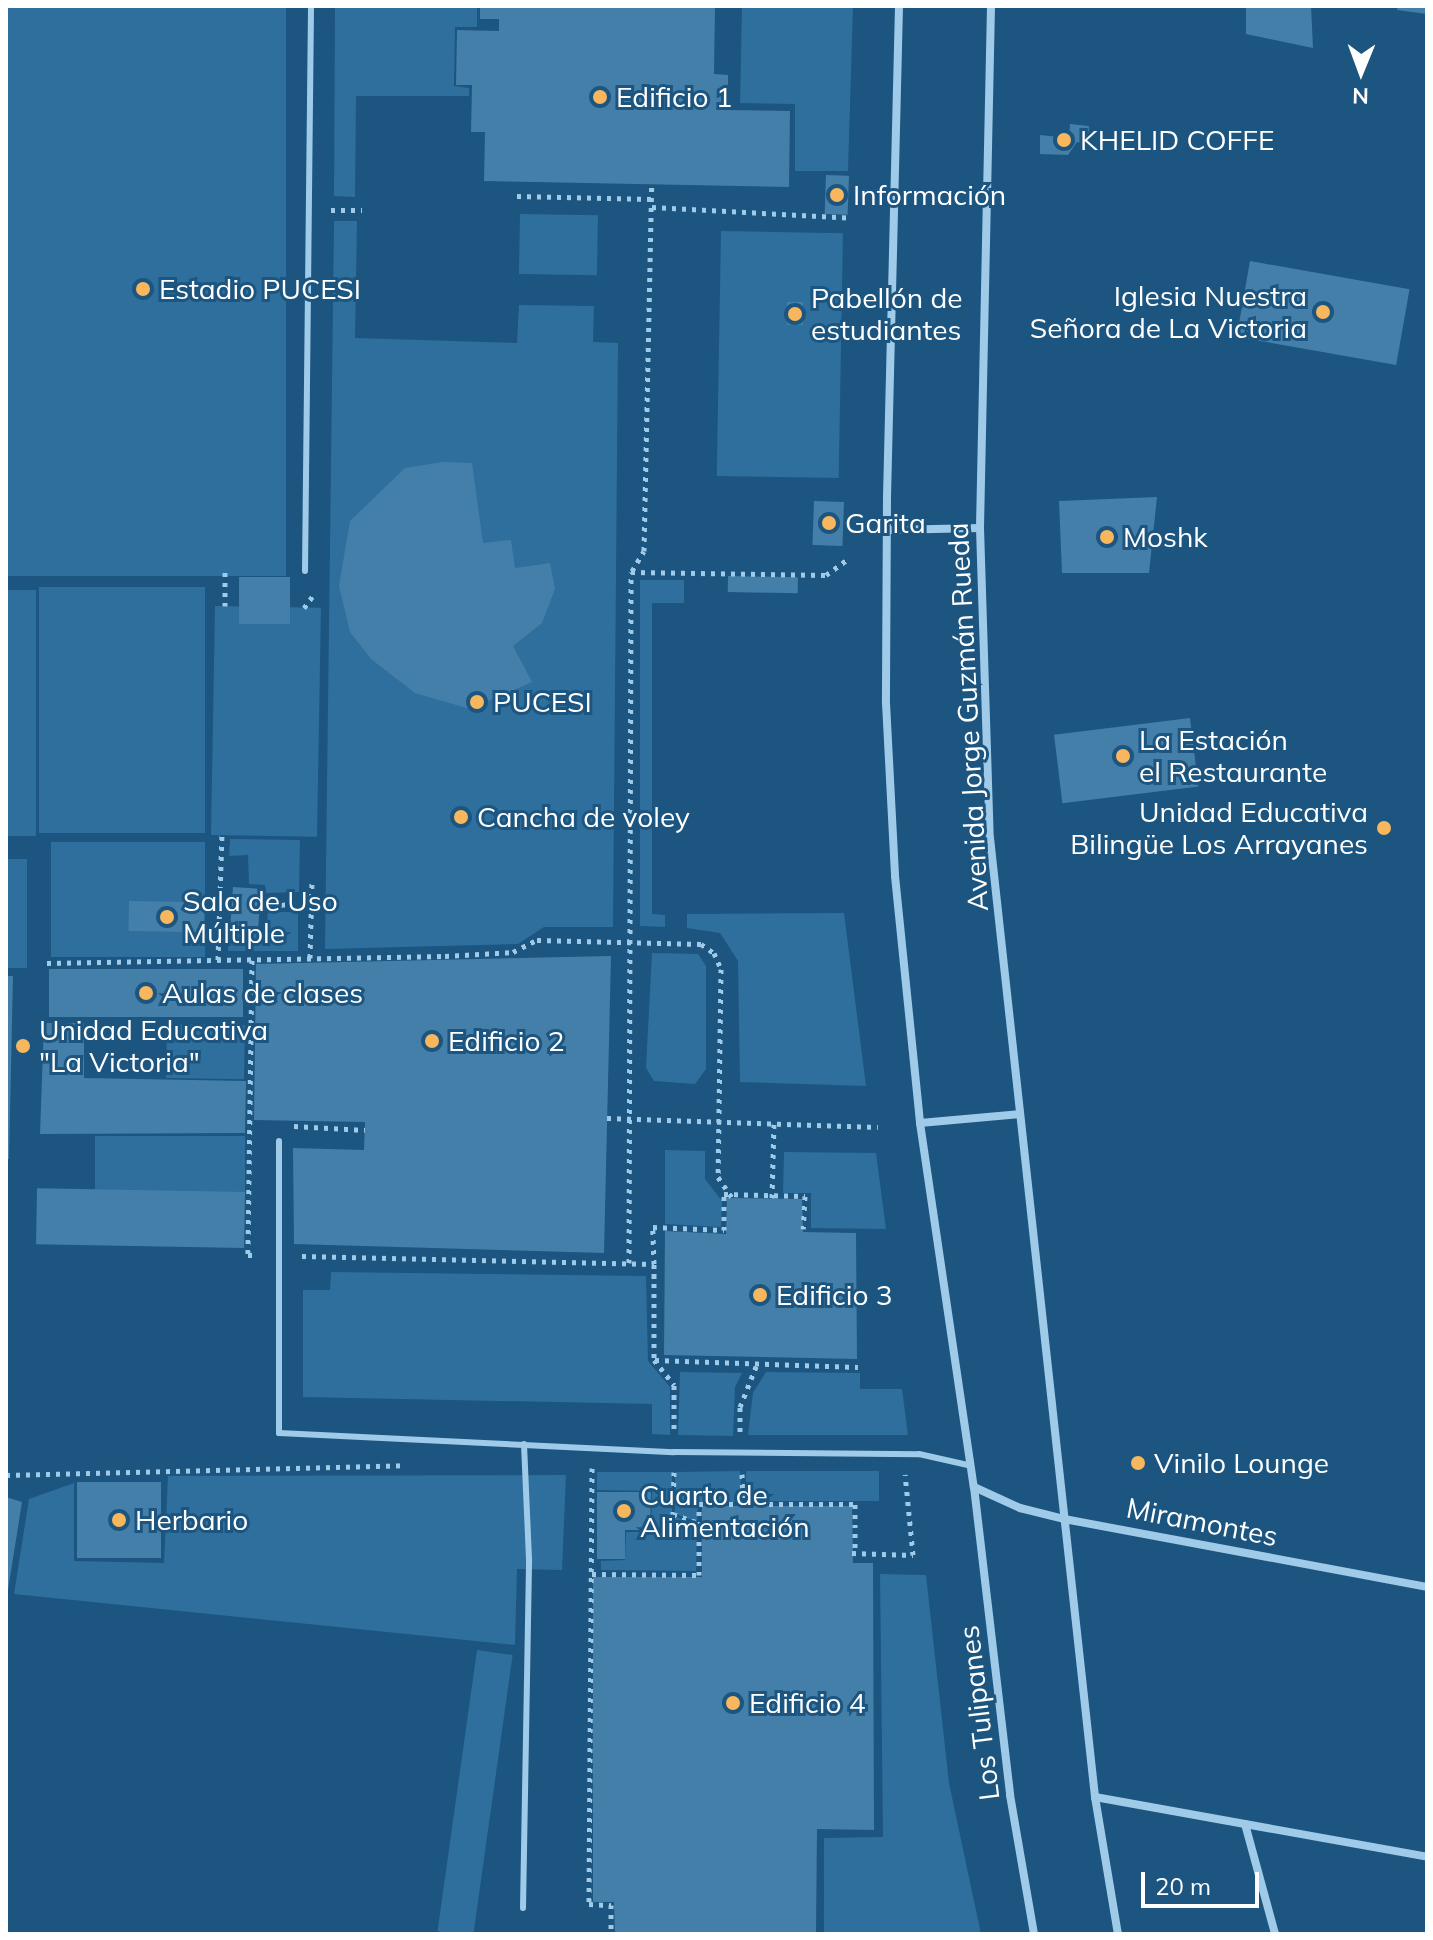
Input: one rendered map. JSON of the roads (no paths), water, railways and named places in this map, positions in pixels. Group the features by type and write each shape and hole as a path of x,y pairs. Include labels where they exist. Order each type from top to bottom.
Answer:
{"street":[{"path":"899,6 886,703 895,876 920,1123 968,1465 974,1487"},
{"name":"Avenida Jorge Guzmán Rueda","path":"991,6 980,528 990,838 1064,1519"},
{"path":"888,530 980,528"},
{"path":"920,1123 1020,1114"},
{"name":"Miramontes","path":"974,1487 1020,1508 1064,1519 1427,1587"},
{"name":"Los Tulipanes","path":"974,1487 1010,1795 1034,1934"},
{"path":"1064,1519 1095,1797 1118,1934"},
{"path":"1095,1797 1427,1857"},
{"path":"1245,1824 1275,1934"}],"lane":[{"path":"305,571 311,6"},
{"path":"279,1141 279,1433 674,1452 919,1454 968,1465"},
{"path":"523,1908 529,1559 524,1444"}],"place":[{"name":"Edificio 1","path":"600,97"},
{"name":"KHELID COFFE","path":"1064,140"},
{"name":"Información","path":"837,195"},
{"name":"Estadio PUCESI","path":"143,289"},
{"name":"Iglesia Nuestra Señora de La Victoria","path":"1323,312"},
{"name":"Pabellón de estudiantes","path":"795,314"},
{"name":"Garita","path":"829,523"},
{"name":"Moshk","path":"1107,537"},
{"name":"PUCESI","path":"477,702"},
{"name":"La Estación el Restaurante","path":"1123,756"},
{"name":"Cancha de voley","path":"461,817"},
{"name":"Unidad Educativa Bilingüe Los Arrayanes","path":"1384,828"},
{"name":"Sala de Uso Múltiple","path":"167,917"},
{"name":"Aulas de clases","path":"146,993"},
{"name":"Edificio 2","path":"432,1041"},
{"name":"Unidad Educativa \"La Victoria\"","path":"23,1046"},
{"name":"Edificio 3","path":"760,1295"},
{"name":"Vinilo Lounge","path":"1138,1463"},
{"name":"Cuarto de Alimentación","path":"624,1511"},
{"name":"Herbario","path":"119,1520"},
{"name":"Edificio 4","path":"733,1703"}]}
